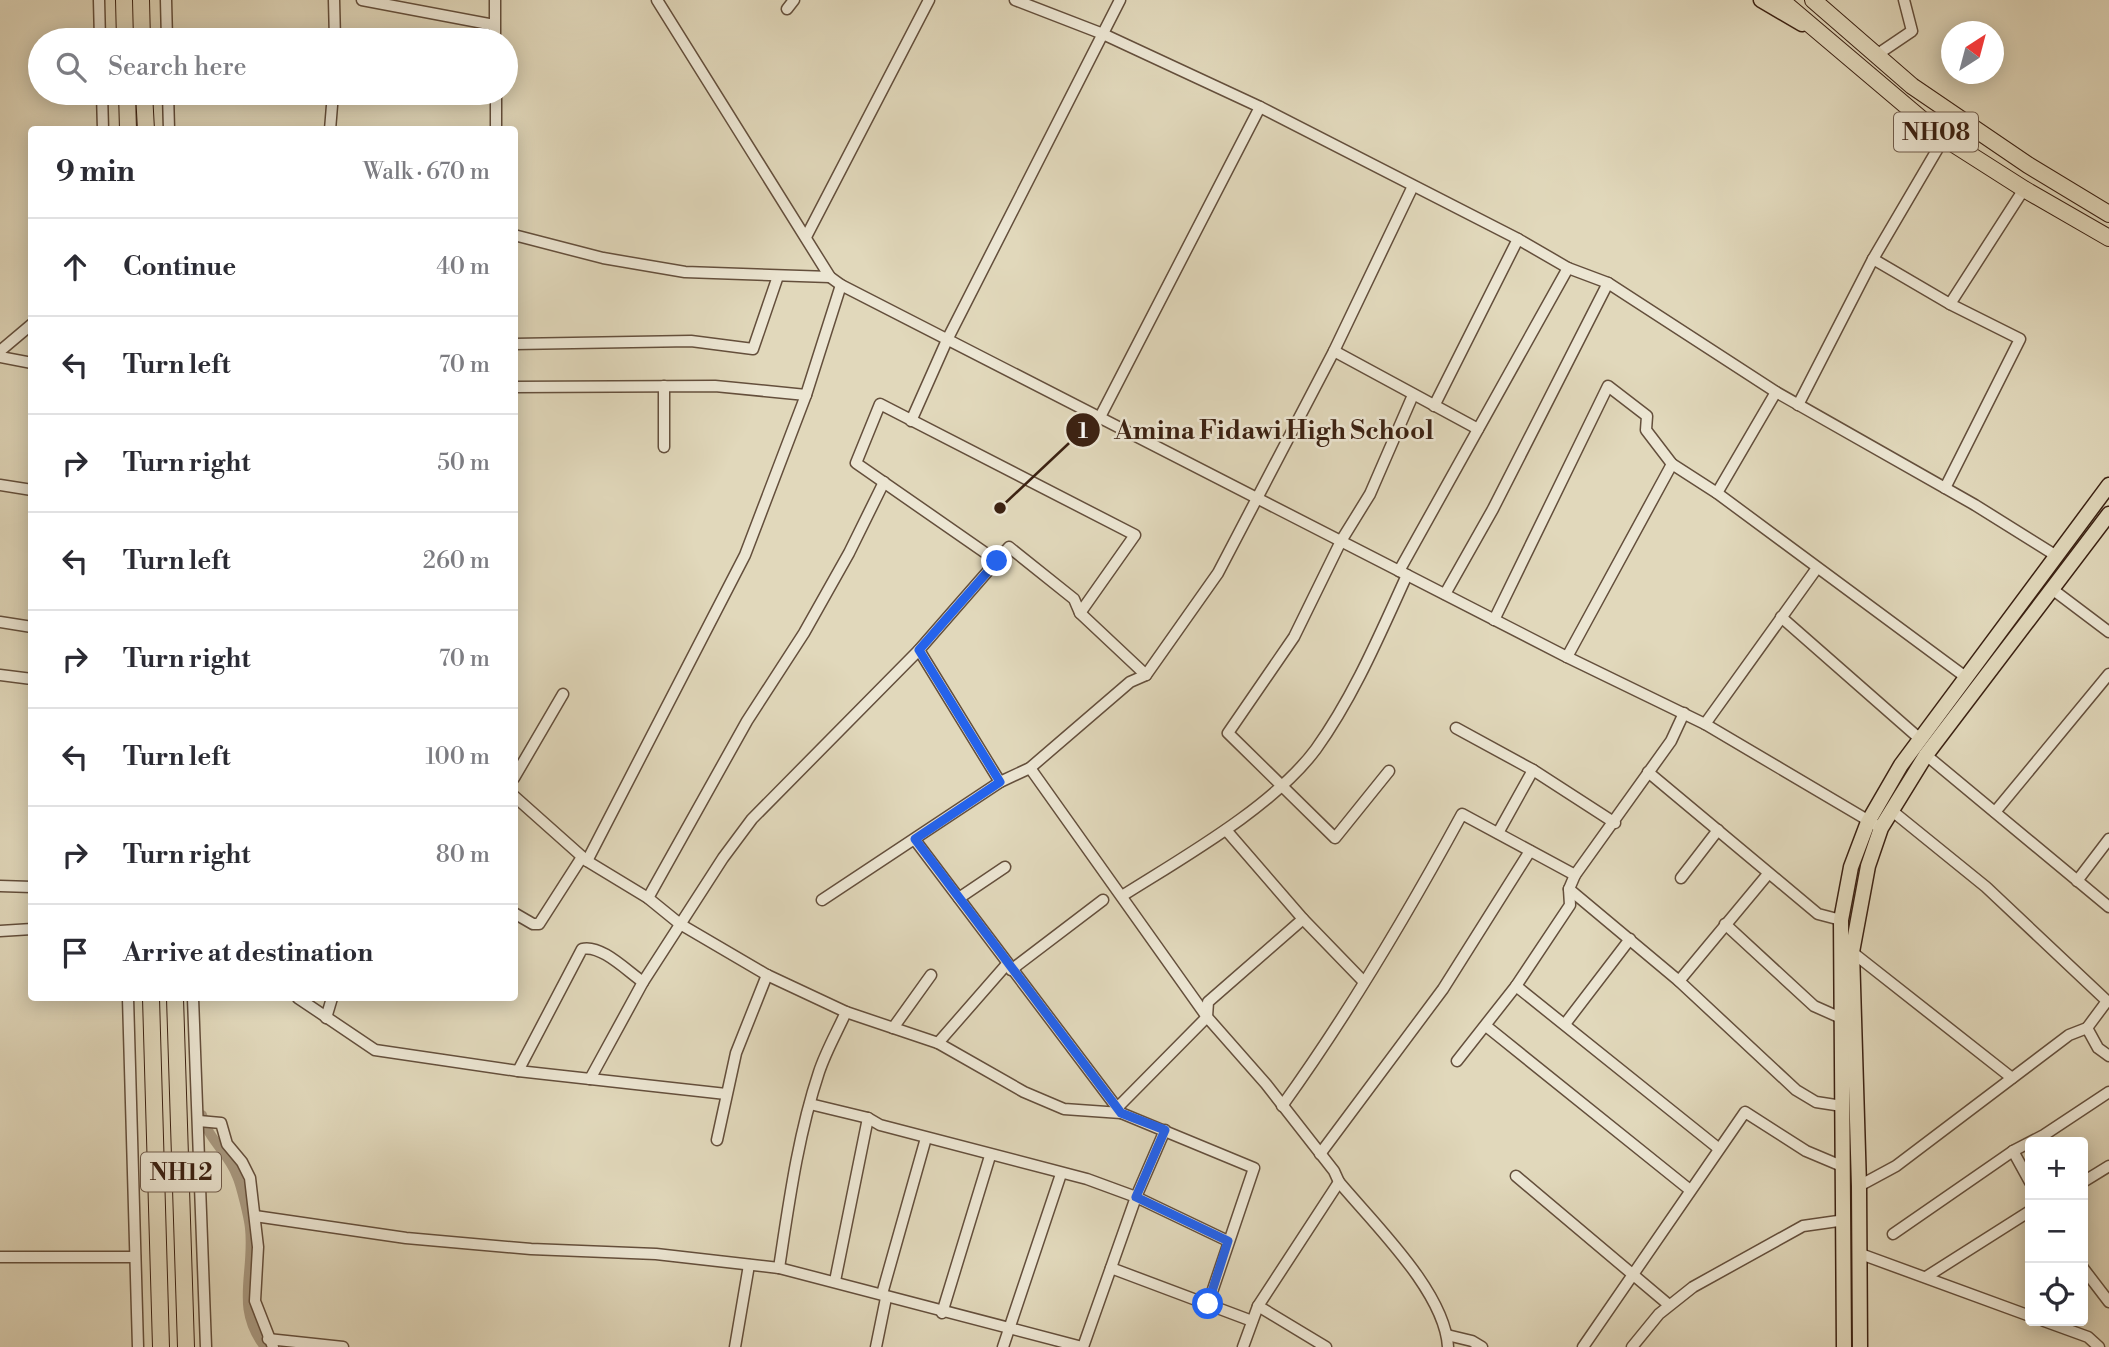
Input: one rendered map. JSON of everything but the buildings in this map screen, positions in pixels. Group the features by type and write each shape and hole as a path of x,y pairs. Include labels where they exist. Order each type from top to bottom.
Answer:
{"highway":[{"path":"124,0 125,28"},
{"path":"141,0 142,28"},
{"name":"NH08","path":"1781,0 1944,138 2024,189 2109,238"},
{"name":"NH08","path":"1813,0 1912,86 2028,165 2109,214"},
{"path":"127,105 128,126"},
{"path":"145,105 146,126"},
{"name":"NH12","path":"150,1001 161,1347"},
{"name":"NH12","path":"176,1001 186,1347"},
{"path":"159,1255 184,1255"}],"main road":[{"path":"1761,0 1821,35"},
{"path":"1844,1347 1841,920 1850,867 1920,739 2109,485"},
{"path":"1860,1347 1860,1186 1852,952 1874,825 1891,810 1926,755 2109,514"}],"street":[{"path":"99,0 100,28"},
{"path":"166,0 167,28"},
{"path":"334,0 335,28"},
{"path":"362,0 494,25"},
{"path":"494,28 495,0"},
{"path":"657,0 830,277 841,285 1493,620 1684,713 1874,825"},
{"path":"806,237 929,0"},
{"path":"911,421 947,340 1120,0"},
{"path":"1875,56 1912,31 1903,0"},
{"path":"1020,1 1103,34 1260,107 1518,239 1568,268 1608,283 1670,320 1776,392 1945,488 2055,555"},
{"path":"102,105 103,126"},
{"path":"168,105 169,126"},
{"path":"330,126 332,105"},
{"path":"496,105 496,126"},
{"path":"1100,417 1260,107"},
{"path":"1798,405 1873,259 1944,138"},
{"path":"822,900 1000,782 1030,768 1130,682 1146,675 1218,573 1334,351 1413,186"},
{"path":"1950,304 2024,189"},
{"path":"518,236 603,258 685,272 830,277"},
{"path":"1434,406 1518,239"},
{"path":"1873,259 1950,304 2020,339 1945,488"},
{"path":"1122,896 1226,830 1281,784 1314,751 1371,654 1403,573 1478,429 1568,268"},
{"path":"518,344 691,341 753,349 778,276"},
{"path":"1445,594 1493,509 1608,283"},
{"path":"518,915 533,924 539,923 585,859 745,555 806,395 841,285"},
{"path":"0,351 28,327"},
{"path":"1334,351 1478,429"},
{"path":"0,356 28,362"},
{"path":"664,386 664,447"},
{"path":"518,387 715,386 806,395"},
{"path":"1493,620 1608,386 1647,416 1646,430 1672,464 1717,493 1967,678"},
{"path":"1717,493 1776,392"},
{"path":"1389,771 1335,838 1228,733 1294,636 1340,541 1370,494 1413,395"},
{"path":"997,561 856,463 880,404 1135,535 1080,613"},
{"path":"1567,657 1672,464"},
{"path":"648,898 740,732 843,565 884,482"},
{"path":"0,485 28,489"},
{"path":"590,1079 643,982 752,819 919,650 1009,547 1074,599 1080,613 1146,675"},
{"path":"1705,724 1817,568"},
{"path":"2052,589 2109,632"},
{"path":"1782,617 1920,739"},
{"path":"0,622 28,626"},
{"path":"919,650 1000,782"},
{"path":"1995,812 2109,674"},
{"path":"0,675 28,678"},
{"path":"518,771 563,694"},
{"path":"1457,1061 1516,986 1570,905 1569,889 1575,875 1615,823 1671,741 1684,713"},
{"path":"1456,728 1534,770 1615,823"},
{"path":"1926,755 2109,907"},
{"path":"1030,768 1207,1017 1282,1106 1339,1182 1409,1267 1434,1304 1448,1341 1472,1341 1482,1347"},
{"path":"1498,833 1534,770"},
{"path":"1648,772 1818,914 1841,920"},
{"path":"518,800 585,859 648,898 680,924 768,975 846,1012 938,1043 1024,1092 1063,1110 1120,1110 1255,1168 1208,1304"},
{"path":"1860,1186 1896,1166 2069,1035 2087,1028 2108,1000 1986,887 1891,810"},
{"path":"1282,1106 1332,1036 1462,814 1575,875"},
{"path":"1226,830 1303,919 1364,982"},
{"path":"1681,878 1718,831"},
{"path":"915,839 1009,967 1120,1110"},
{"path":"2077,881 2109,839"},
{"path":"1320,1154 1443,989 1530,851"},
{"path":"959,898 1005,867"},
{"path":"1679,981 1768,874"},
{"path":"0,886 28,887"},
{"path":"1569,889 1679,981 1796,1090 1816,1102 1842,1106"},
{"path":"938,1043 1009,967 1102,900"},
{"path":"1120,1110 1207,1017 1208,1002 1303,919"},
{"path":"1725,924 1814,1006 1841,1018"},
{"path":"0,930 28,929"},
{"path":"1565,1024 1630,939"},
{"path":"518,1071 582,949 589,947 598,951 643,982"},
{"path":"1852,952 2012,1078"},
{"path":"717,1139 736,1053 768,975"},
{"path":"893,1028 931,975"},
{"path":"1516,986 1718,1149"},
{"path":"128,1001 138,1347"},
{"path":"193,1001 200,1121 206,1347"},
{"path":"302,1001 375,1050 518,1071 726,1094"},
{"path":"326,1018 331,1001"},
{"path":"779,1268 794,1172 810,1104 819,1070 846,1012"},
{"path":"1486,1026 1690,1189"},
{"path":"2087,1028 2098,1048 2109,1056"},
{"path":"1892,1234 2013,1151 2044,1135 2109,1092"},
{"path":"810,1104 868,1118 880,1125 990,1156 1018,1160 1136,1197 1228,1241"},
{"path":"1583,1347 1745,1112 1806,1152 1844,1167"},
{"path":"835,1281 868,1118"},
{"path":"200,1121 221,1123 227,1144 242,1162 250,1178 258,1247 255,1301 270,1343 342,1347"},
{"path":"255,1216 420,1239 531,1250 668,1255 779,1268 835,1281 1007,1330 1083,1347 1136,1197 1165,1130"},
{"path":"876,1347 884,1296 926,1138"},
{"path":"2013,1151 2025,1173"},
{"path":"942,1312 990,1156"},
{"path":"2088,1179 2109,1166"},
{"path":"1003,1347 1061,1174"},
{"path":"1516,1176 1669,1305"},
{"path":"1243,1347 1258,1306 1339,1182"},
{"path":"1926,1277 2025,1214"},
{"path":"1632,1347 1641,1332 1693,1287 1803,1226 1845,1220"},
{"path":"1858,1254 2025,1314"},
{"path":"0,1257 135,1257"},
{"path":"735,1347 749,1265"},
{"path":"1111,1268 1252,1321"},
{"path":"2088,1275 2109,1302"},
{"path":"1258,1306 1326,1347"},
{"path":"2058,1326 2088,1337 2099,1347"}],"waterway":[{"path":"202,1115 209,1132 229,1160 243,1194 251,1245 248,1290 250,1318 265,1347"}],"place":[{"name":"Amina Fidawi High School","path":"1000,508"}],"route":[{"path":"997,561 919,650 1000,782 915,839 989,942 1119,1106 1121,1113 1165,1130 1136,1197 1228,1241 1208,1304"}]}
